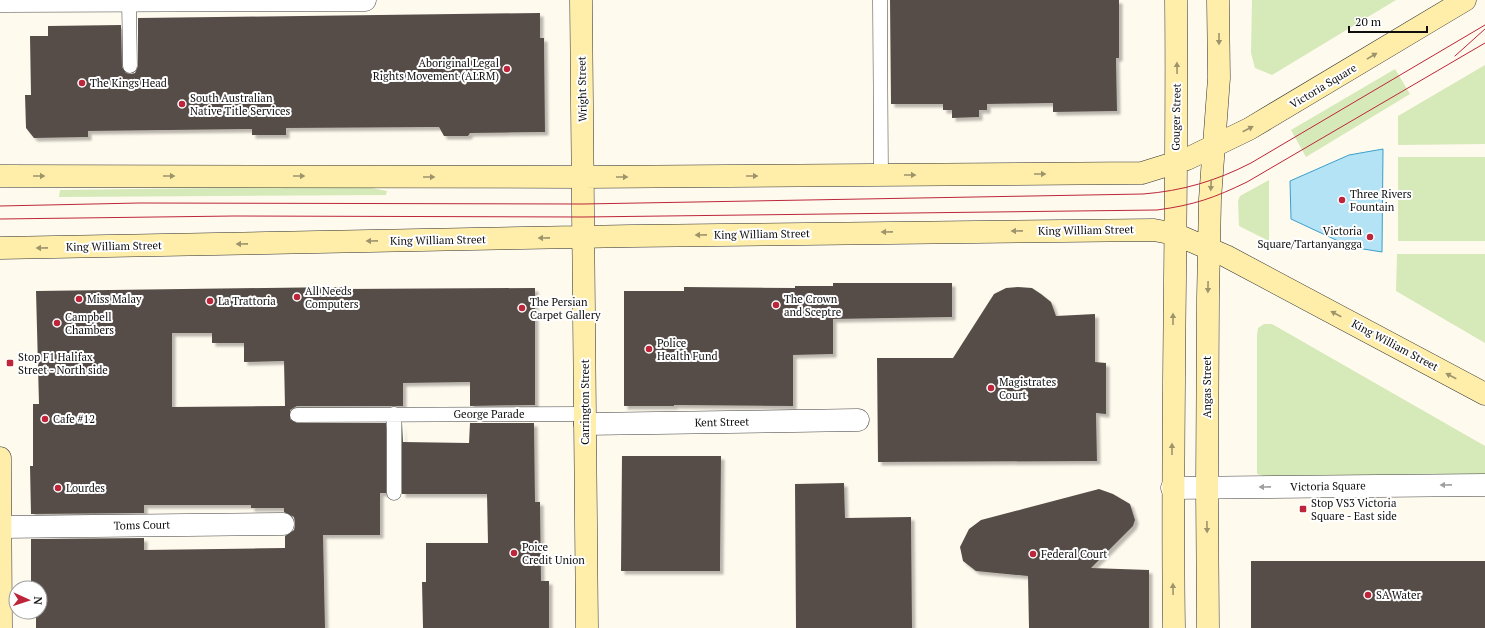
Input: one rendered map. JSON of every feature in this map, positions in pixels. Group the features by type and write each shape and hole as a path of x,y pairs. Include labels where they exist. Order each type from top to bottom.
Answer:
{"main road":[{"name":"Wright Street","path":"581,0 583,177"},
{"name":"Gouger Street","path":"1175,234 1177,117 1176,0"},
{"path":"1213,147 1219,78 1218,0"},
{"name":"Victoria Square","path":"1176,163 1213,147 1270,117 1465,0"},
{"name":"Angas Street","path":"1208,628 1207,488 1209,248 1213,147"},
{"path":"0,176 583,177 1142,173 1176,163"},
{"name":"Carrington Street","path":"583,177 587,628"},
{"name":"King William Street","path":"0,248 1144,229 1175,234 1264,274 1485,394"},
{"path":"1174,628 1172,488 1175,234"},
{"path":"0,458 2,628"}],"street":[{"path":"0,1 364,0"},
{"name":"Kent Street","path":"585,419 858,420"},
{"name":"Victoria Square","path":"1172,488 1485,485"},
{"name":"Toms Court","path":"1,527 282,524"}],"lane":[{"path":"880,0 881,175"},
{"path":"129,1 130,66"},
{"name":"George Parade","path":"297,414 394,414 585,419"},
{"path":"394,414 394,493"}],"green space":[{"path":"1252,0 1396,0 1272,75 1255,68 1251,53"},
{"path":"1485,65 1485,144 1398,145 1398,116"},
{"path":"1395,69 1410,94 1306,157 1291,130"},
{"path":"1398,157 1485,157 1485,241 1398,241"},
{"path":"1269,180 1269,241 1239,226 1238,201 1240,196"},
{"path":"362,186 387,191 386,195 59,197 60,190"},
{"path":"1397,254 1485,254 1485,343 1396,291"},
{"path":"1264,324 1272,324 1485,446 1485,474 1271,478 1257,474 1257,335 1258,328"}],"water":[{"path":"1383,149 1382,252 1351,247 1291,219 1290,181 1349,155"}],"building":[{"path":"890,0 1119,0 1119,58 1116,58 1117,111 1053,112 1053,103 987,104 987,110 979,110 979,117 952,118 952,110 943,110 943,104 891,104"},
{"path":"540,13 540,38 544,38 545,132 470,133 468,136 444,136 439,127 286,128 286,135 252,135 252,129 88,131 88,137 34,138 26,128 25,95 31,95 30,36 48,36 48,26 121,25 122,67 126,73 131,74 135,73 138,66 138,18"},
{"path":"833,283 952,283 952,317 833,319 833,354 793,355 793,406 624,406 624,291 684,291 684,287 795,288 795,286 833,286"},
{"path":"342,287 342,289 535,288 535,405 470,406 470,382 403,383 403,406 297,406 290,410 290,419 297,423 386,423 386,493 380,493 380,535 323,535 325,628 36,628 36,620 48,620 48,580 31,580 31,539 144,538 144,550 285,548 285,536 294,530 295,524 294,517 284,512 284,508 251,508 251,505 144,505 144,513 31,514 30,466 33,466 33,404 39,404 36,291","holes":["172,333 212,333 212,343 244,343 244,362 284,361 285,406 172,407"]},
{"name":"Magistrates Court","path":"1006,288 1032,288 1041,294 1051,302 1056,316 1095,314 1095,362 1106,363 1106,414 1096,413 1097,461 878,462 877,358 953,358 994,294"},
{"path":"402,423 403,442 469,443 470,423 534,423 535,502 540,502 541,581 549,581 549,628 423,628 422,582 426,582 426,543 488,543 487,494 402,494"},
{"path":"622,456 721,456 720,571 621,571"},
{"path":"844,483 845,518 911,517 912,628 796,628 795,484"},
{"name":"Federal Court","path":"1099,489 1113,494 1130,504 1135,520 1133,526 1091,568 1149,570 1149,628 1029,628 1028,576 976,571 963,561 960,547 969,529 981,520"},
{"name":"SA Water","path":"1251,561 1485,561 1485,628 1251,628"}],"tram line":[{"path":"0,206 139,203 583,204 1157,193 1185,188 1212,180 1251,163 1485,25"},
{"path":"1455,56 1485,29"},
{"path":"0,219 234,216 583,217 1157,210 1182,206 1204,200 1247,182 1485,43"}],"place":[{"name":"Aboriginal Legal Rights Movement (ALRM)","path":"507,69"},
{"name":"The Kings Head","path":"82,83"},
{"name":"South Australian Native Title Services","path":"182,104"},
{"name":"Three Rivers Fountain","path":"1342,200"},
{"name":"Victoria Square/Tartanyangga","path":"1370,237"},
{"name":"All Needs Computers","path":"297,297"},
{"name":"Miss Malay","path":"79,299"},
{"name":"La Trattoria","path":"210,301"},
{"name":"The Crown and Sceptre","path":"776,305"},
{"name":"The Persian Carpet Gallery","path":"522,308"},
{"name":"Campbell Chambers","path":"57,323"},
{"name":"Police Health Fund","path":"649,349"},
{"name":"Stop F1 Halifax Street - North side","path":"10,363"},
{"name":"Magistrates Court","path":"991,388"},
{"name":"Cafe #12","path":"45,419"},
{"name":"Lourdes","path":"58,488"},
{"name":"Stop VS3 Victoria Square - East side","path":"1303,509"},
{"name":"Poice Credit Union","path":"514,553"},
{"name":"Federal Court","path":"1033,554"},
{"name":"SA Water","path":"1368,595"}]}
